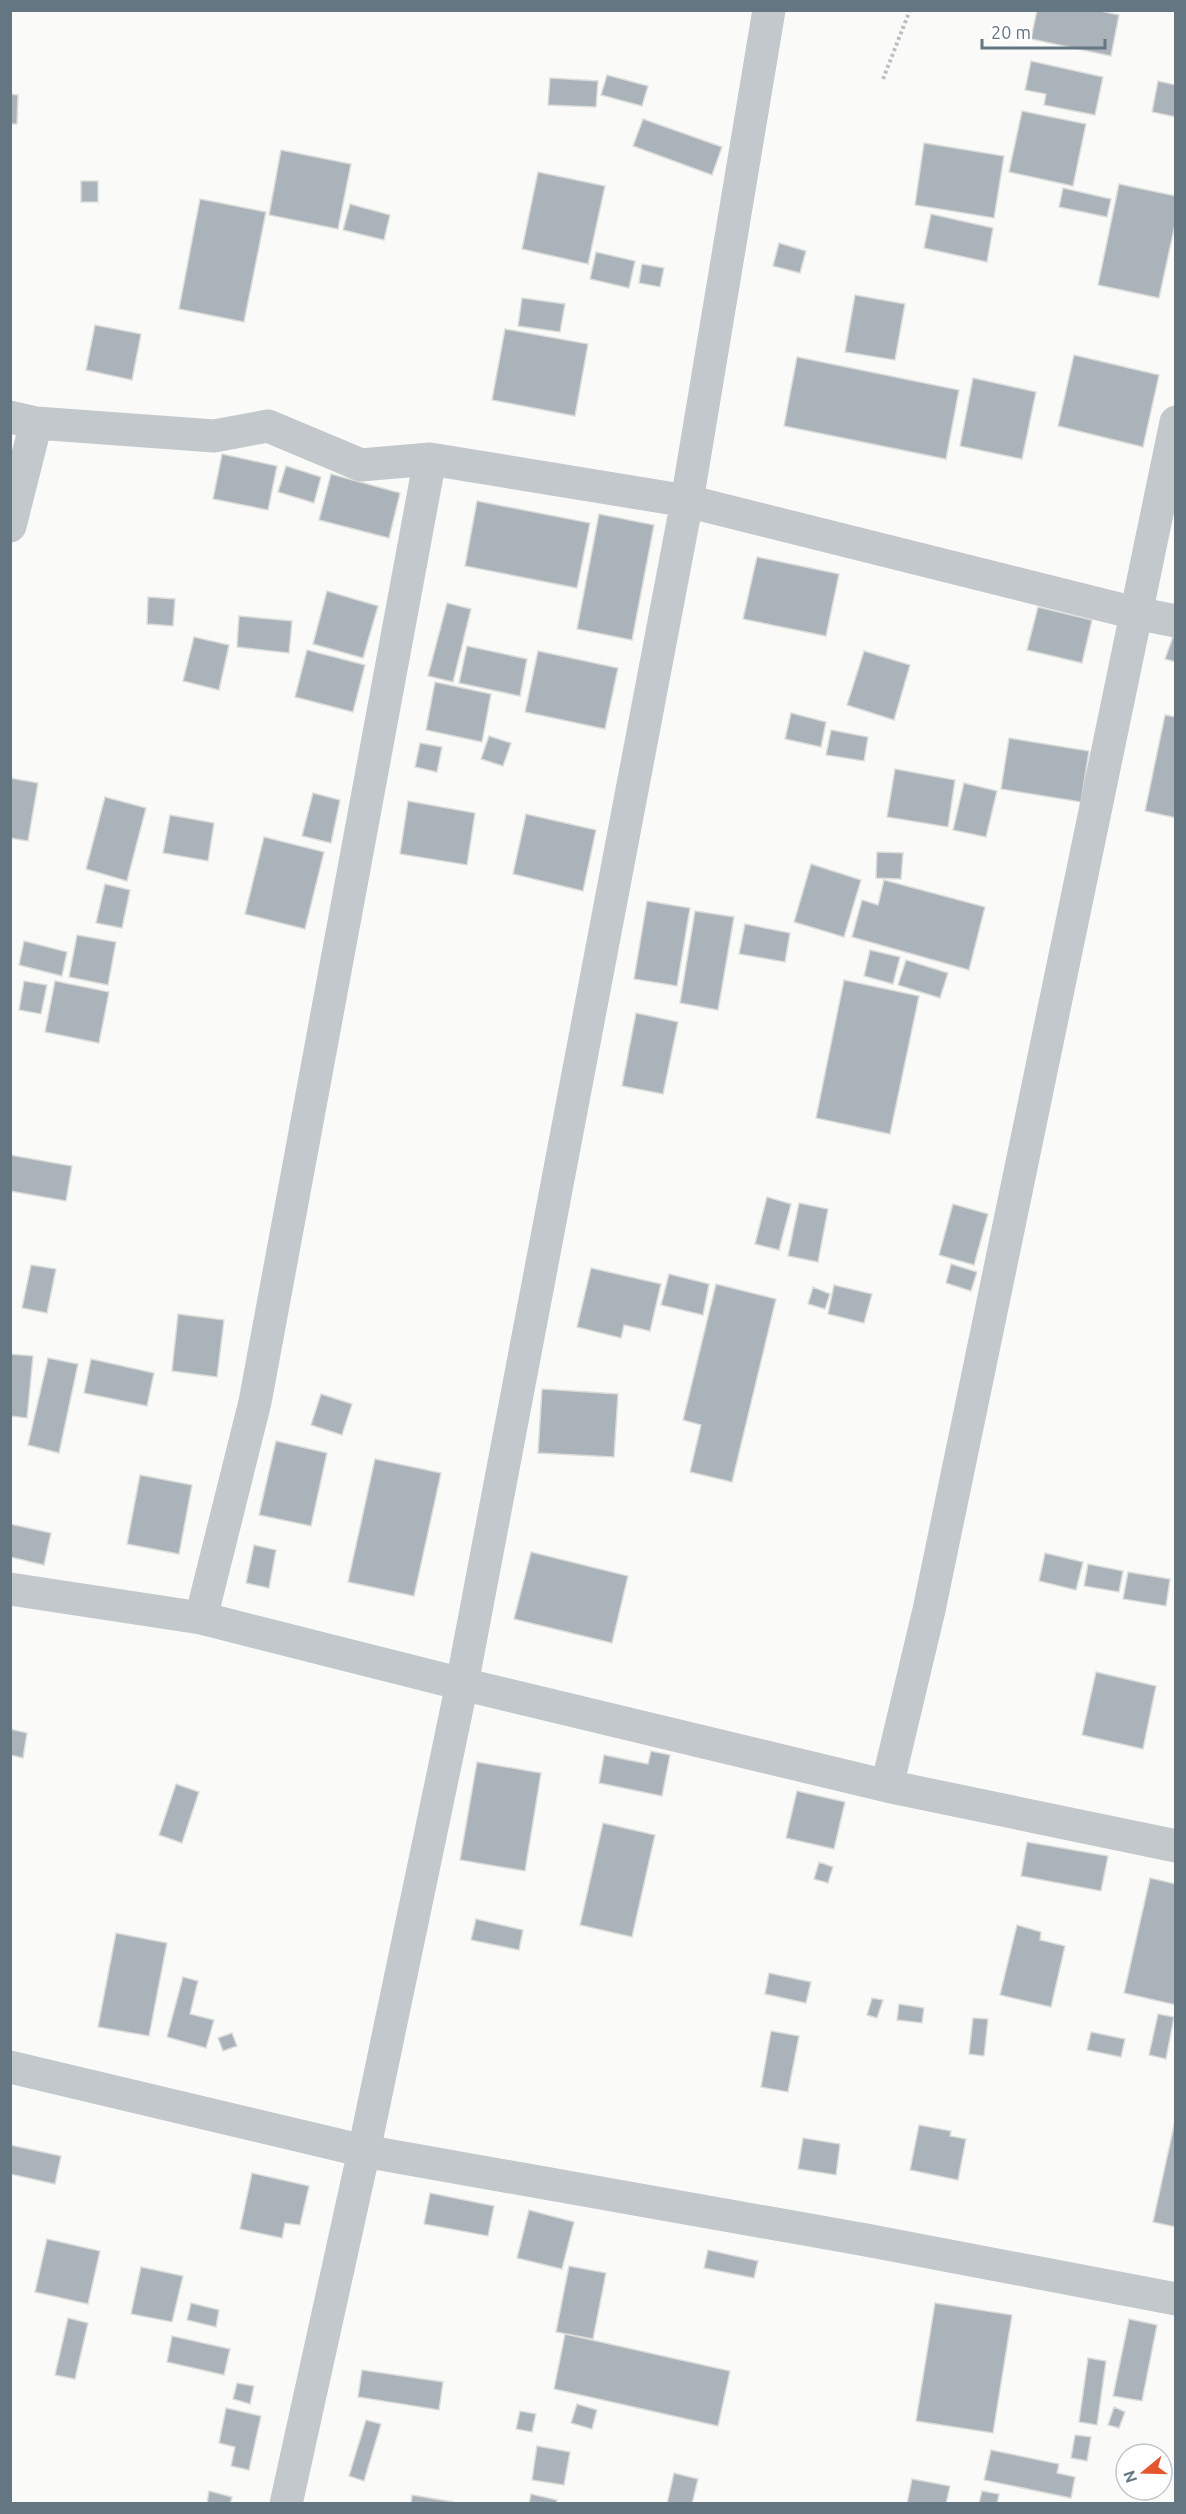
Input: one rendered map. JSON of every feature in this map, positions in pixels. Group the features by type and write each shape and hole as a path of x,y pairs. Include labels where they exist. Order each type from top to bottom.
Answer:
{"street":[{"path":"286,2504 364,2151 462,1684 687,501 769,10"},
{"path":"10,526 23,420 214,436 268,426 361,465 430,459 687,501 1135,613 1176,621"},
{"path":"886,1786 929,1610 1176,422"},
{"path":"201,1618 255,1402 430,459"},
{"path":"10,1589 201,1618 462,1684 886,1786 1176,1846"},
{"path":"10,2067 364,2151 866,2240 1176,2299"}],"path":[{"path":"883,79 910,10"}],"building":[{"path":"1037,10 1096,10 1119,15 1111,56 1031,39"},
{"path":"1031,61 1103,77 1095,115 1044,105 1046,94 1025,90"},
{"path":"607,75 648,86 642,106 601,95"},
{"path":"550,78 598,81 596,107 548,105"},
{"path":"1158,81 1176,85 1176,117 1152,112"},
{"path":"10,94 18,95 17,124 10,124"},
{"path":"1022,111 1086,124 1073,186 1009,172"},
{"path":"643,119 722,147 712,175 633,146"},
{"path":"924,143 1004,156 994,218 915,205"},
{"path":"281,150 351,164 338,229 269,215"},
{"path":"538,172 605,186 588,264 522,249"},
{"path":"81,181 98,181 98,202 81,202"},
{"path":"1119,184 1176,196 1176,220 1159,298 1098,285"},
{"path":"1063,188 1111,199 1107,217 1059,207"},
{"path":"200,199 266,212 244,322 179,309"},
{"path":"350,204 390,215 384,240 343,230"},
{"path":"931,214 993,228 987,262 924,248"},
{"path":"779,243 806,251 800,273 773,266"},
{"path":"596,252 635,261 629,288 590,279"},
{"path":"642,264 664,268 660,287 639,283"},
{"path":"855,295 905,304 895,360 845,352"},
{"path":"522,298 565,304 560,332 518,326"},
{"path":"95,325 141,334 132,380 86,370"},
{"path":"505,329 588,344 575,416 492,400"},
{"path":"1074,355 1159,375 1143,447 1058,426"},
{"path":"797,357 959,390 946,459 784,426"},
{"path":"973,378 1036,392 1022,459 960,446"},
{"path":"222,454 277,466 268,510 213,499"},
{"path":"286,466 321,477 314,503 278,492"},
{"path":"331,474 400,493 389,538 319,520"},
{"path":"477,501 590,523 577,588 465,566"},
{"path":"599,514 654,525 632,640 577,629"},
{"path":"757,557 839,574 826,636 743,619"},
{"path":"327,591 378,606 363,658 313,644"},
{"path":"148,597 175,599 173,626 147,624"},
{"path":"447,603 471,609 453,682 428,676"},
{"path":"1038,607 1092,620 1082,663 1027,650"},
{"path":"239,616 292,621 289,653 237,647"},
{"path":"1174,634 1176,634 1176,662 1165,659"},
{"path":"194,637 229,645 219,690 183,681"},
{"path":"467,646 527,659 520,696 459,683"},
{"path":"307,650 365,665 353,712 295,697"},
{"path":"538,651 618,668 605,729 525,712"},
{"path":"864,651 910,665 894,720 847,705"},
{"path":"435,682 491,694 482,742 426,730"},
{"path":"791,713 826,722 821,747 785,739"},
{"path":"1165,715 1176,717 1176,818 1145,811"},
{"path":"831,730 868,737 864,761 826,755"},
{"path":"489,736 511,743 503,766 481,759"},
{"path":"1009,738 1089,751 1081,802 1001,789"},
{"path":"420,743 442,747 437,772 415,767"},
{"path":"895,769 955,780 948,827 887,817"},
{"path":"10,778 38,783 28,841 10,838"},
{"path":"964,783 997,791 986,837 953,830"},
{"path":"313,793 340,800 331,843 302,836"},
{"path":"105,797 146,808 127,881 86,869"},
{"path":"408,801 475,813 467,865 400,854"},
{"path":"526,814 596,830 583,891 513,874"},
{"path":"170,815 214,823 208,861 163,853"},
{"path":"264,837 324,852 305,929 245,914"},
{"path":"877,852 903,853 901,879 876,878"},
{"path":"811,864 861,880 844,937 794,922"},
{"path":"884,880 985,907 969,970 852,937 862,900 878,905"},
{"path":"105,884 130,890 122,928 96,923"},
{"path":"647,901 690,908 677,986 634,979"},
{"path":"695,911 734,917 718,1010 680,1003"},
{"path":"745,924 790,933 785,962 739,954"},
{"path":"77,935 116,942 108,985 69,977"},
{"path":"24,941 67,952 62,976 19,965"},
{"path":"870,950 900,957 893,984 864,976"},
{"path":"906,960 948,973 940,998 898,985"},
{"path":"844,980 919,996 890,1134 816,1118"},
{"path":"24,981 47,985 41,1014 19,1010"},
{"path":"55,981 109,992 99,1043 45,1032"},
{"path":"636,1013 678,1022 663,1094 622,1086"},
{"path":"10,1155 72,1166 66,1201 10,1191"},
{"path":"767,1197 791,1204 779,1250 755,1244"},
{"path":"799,1203 828,1209 818,1262 788,1256"},
{"path":"953,1204 988,1214 974,1265 939,1255"},
{"path":"951,1264 977,1272 971,1291 946,1283"},
{"path":"31,1265 56,1269 47,1313 22,1308"},
{"path":"591,1268 661,1284 650,1331 624,1325 621,1338 577,1327"},
{"path":"669,1274 709,1284 703,1315 661,1305"},
{"path":"716,1284 776,1299 732,1482 690,1472 701,1425 683,1420"},
{"path":"834,1285 872,1294 864,1323 828,1314"},
{"path":"813,1287 830,1294 825,1309 808,1304"},
{"path":"178,1314 224,1320 217,1377 172,1371"},
{"path":"10,1354 33,1356 27,1418 10,1416"},
{"path":"48,1358 78,1364 59,1453 28,1445"},
{"path":"91,1359 154,1373 147,1406 84,1393"},
{"path":"542,1389 618,1394 614,1457 538,1453"},
{"path":"321,1394 352,1404 342,1435 311,1425"},
{"path":"276,1441 327,1453 311,1526 259,1515"},
{"path":"375,1459 441,1473 414,1596 348,1582"},
{"path":"140,1475 192,1485 179,1554 127,1544"},
{"path":"10,1524 51,1533 44,1565 10,1557"},
{"path":"254,1545 276,1550 269,1588 246,1583"},
{"path":"531,1552 628,1576 612,1643 514,1619"},
{"path":"1045,1553 1083,1562 1076,1590 1039,1581"},
{"path":"1088,1564 1123,1571 1119,1592 1084,1586"},
{"path":"1128,1572 1170,1579 1166,1606 1123,1599"},
{"path":"1096,1672 1156,1686 1143,1749 1082,1735"},
{"path":"10,1729 27,1733 23,1758 10,1755"},
{"path":"651,1751 670,1755 662,1796 599,1783 604,1755 648,1764"},
{"path":"477,1762 541,1773 525,1871 460,1860"},
{"path":"176,1784 199,1792 182,1843 159,1835"},
{"path":"797,1791 845,1802 834,1849 786,1838"},
{"path":"603,1823 655,1835 632,1937 580,1925"},
{"path":"1027,1842 1108,1856 1101,1891 1021,1876"},
{"path":"819,1862 833,1867 828,1883 814,1879"},
{"path":"1150,1878 1176,1884 1176,2005 1124,1993"},
{"path":"476,1919 523,1930 519,1950 471,1940"},
{"path":"1017,1925 1041,1932 1040,1940 1065,1946 1051,2007 1000,1995"},
{"path":"116,1933 167,1943 149,2036 98,2027"},
{"path":"769,1973 811,1982 806,2003 765,1994"},
{"path":"183,1977 198,1981 190,2014 214,2020 206,2048 167,2037"},
{"path":"872,1998 883,2000 877,2018 867,2015"},
{"path":"899,2004 924,2008 922,2023 897,2020"},
{"path":"1158,2014 1174,2017 1166,2059 1149,2055"},
{"path":"973,2018 988,2019 984,2056 969,2054"},
{"path":"771,2031 799,2036 788,2092 761,2087"},
{"path":"1091,2032 1125,2039 1121,2057 1087,2050"},
{"path":"232,2033 237,2046 223,2051 218,2038"},
{"path":"1176,2116 1176,2227 1153,2222"},
{"path":"919,2125 951,2131 950,2136 966,2139 958,2180 910,2170"},
{"path":"803,2138 840,2144 836,2175 798,2169"},
{"path":"10,2145 61,2156 55,2184 10,2174"},
{"path":"252,2173 309,2186 300,2225 285,2223 282,2238 240,2229"},
{"path":"430,2193 494,2206 488,2236 424,2224"},
{"path":"529,2210 574,2222 562,2269 517,2258"},
{"path":"47,2239 100,2251 88,2304 35,2292"},
{"path":"708,2250 758,2261 754,2278 704,2268"},
{"path":"569,2266 606,2273 593,2339 556,2332"},
{"path":"141,2267 183,2276 172,2322 131,2314"},
{"path":"191,2303 219,2310 216,2327 187,2320"},
{"path":"935,2303 1012,2315 993,2433 916,2421"},
{"path":"68,2318 88,2323 75,2379 55,2375"},
{"path":"1129,2319 1157,2325 1142,2401 1113,2396"},
{"path":"565,2334 730,2371 718,2426 554,2389"},
{"path":"172,2336 230,2349 224,2375 167,2362"},
{"path":"1088,2358 1106,2361 1097,2425 1079,2422"},
{"path":"362,2370 443,2382 439,2410 358,2397"},
{"path":"237,2383 254,2386 250,2404 233,2399"},
{"path":"577,2404 597,2410 592,2429 571,2423"},
{"path":"1114,2407 1125,2412 1119,2428 1108,2425"},
{"path":"226,2408 261,2416 249,2470 231,2466 235,2447 219,2443"},
{"path":"520,2411 536,2414 532,2432 516,2429"},
{"path":"366,2420 381,2424 364,2481 349,2476"},
{"path":"1075,2435 1091,2437 1087,2461 1071,2458"},
{"path":"537,2446 570,2452 564,2485 532,2480"},
{"path":"991,2450 1059,2464 1057,2473 1075,2477 1071,2498 984,2480"},
{"path":"674,2473 698,2479 692,2504 667,2504"},
{"path":"912,2479 950,2486 946,2504 907,2504"},
{"path":"209,2491 232,2497 230,2504 207,2504"},
{"path":"982,2491 999,2494 997,2504 979,2503"},
{"path":"531,2494 557,2500 556,2504 529,2504"},
{"path":"412,2495 453,2502 453,2504 411,2504"}]}
